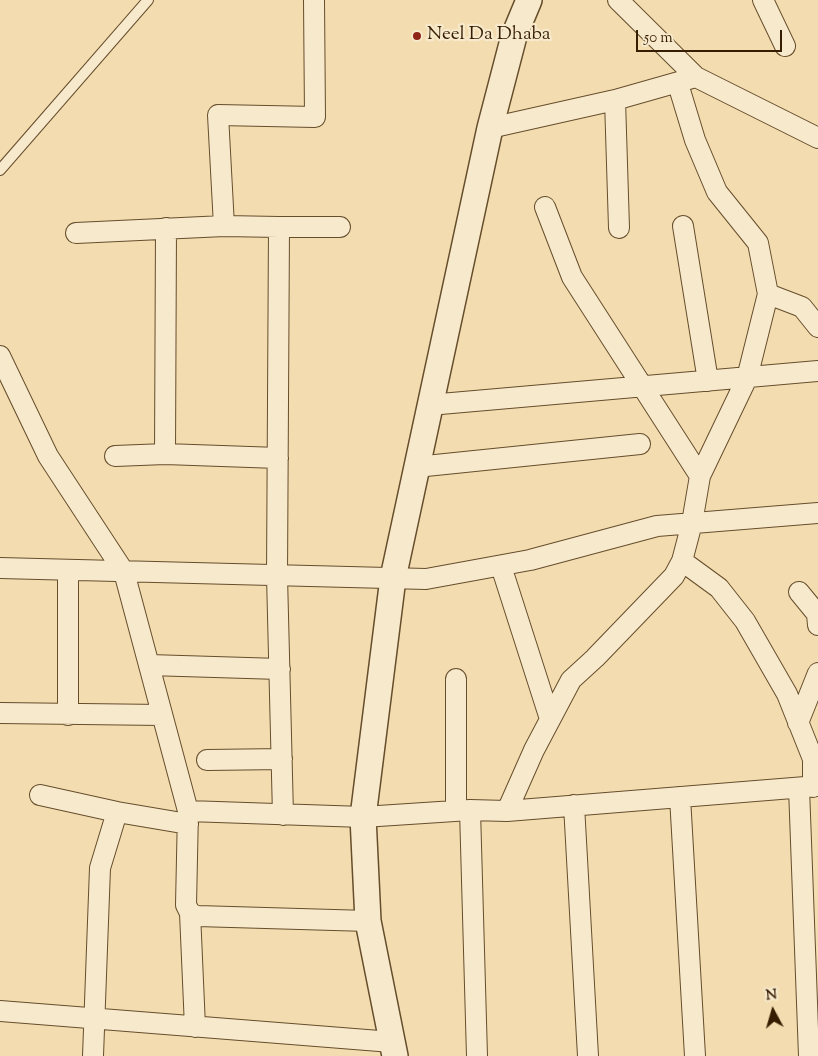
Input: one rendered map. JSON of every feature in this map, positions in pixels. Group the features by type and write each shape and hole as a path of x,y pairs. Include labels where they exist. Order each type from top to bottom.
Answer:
{"street":[{"path":"224,226 218,115 315,117 314,0"},
{"path":"0,1011 195,1028 350,1047 393,1049 368,921 363,817 393,578 490,128 514,36 530,0"},
{"path":"618,0 687,80 818,138"},
{"path":"763,0 785,46"},
{"path":"490,128 615,100 687,80"},
{"path":"507,811 550,719 571,680 595,658 674,576 682,561 692,523 700,476 748,378 768,294 758,243 717,192 694,140 687,80"},
{"path":"615,100 620,228"},
{"path":"545,207 572,277 700,476"},
{"path":"76,233 224,226 340,227"},
{"path":"683,226 708,381"},
{"path":"280,227 277,576 283,815"},
{"path":"165,454 166,228"},
{"path":"768,294 802,307 818,327"},
{"path":"0,356 48,456 124,572 188,817 186,905 190,913 195,1028"},
{"path":"429,405 818,371"},
{"path":"416,466 640,444"},
{"path":"115,456 165,454 278,458"},
{"path":"0,568 426,579 530,560 657,526 818,513"},
{"path":"682,561 720,588 745,621 787,694 813,759 810,787 810,1056"},
{"path":"501,566 550,719"},
{"path":"68,570 68,715"},
{"path":"799,592 817,614 818,625"},
{"path":"149,665 280,669"},
{"path":"798,723 818,673"},
{"path":"456,679 477,1056"},
{"path":"0,713 162,715"},
{"path":"207,760 282,759"},
{"path":"40,795 117,812 188,817 283,815 363,817 463,811 507,811 810,787"},
{"path":"680,797 695,1056"},
{"path":"574,805 588,1056"},
{"path":"93,1056 96,1020 100,868 117,812"},
{"path":"190,913 197,916 368,921"}],"lane":[{"path":"0,170 148,0"}],"place":[{"name":"Neel Da Dhaba","path":"417,36"}]}
